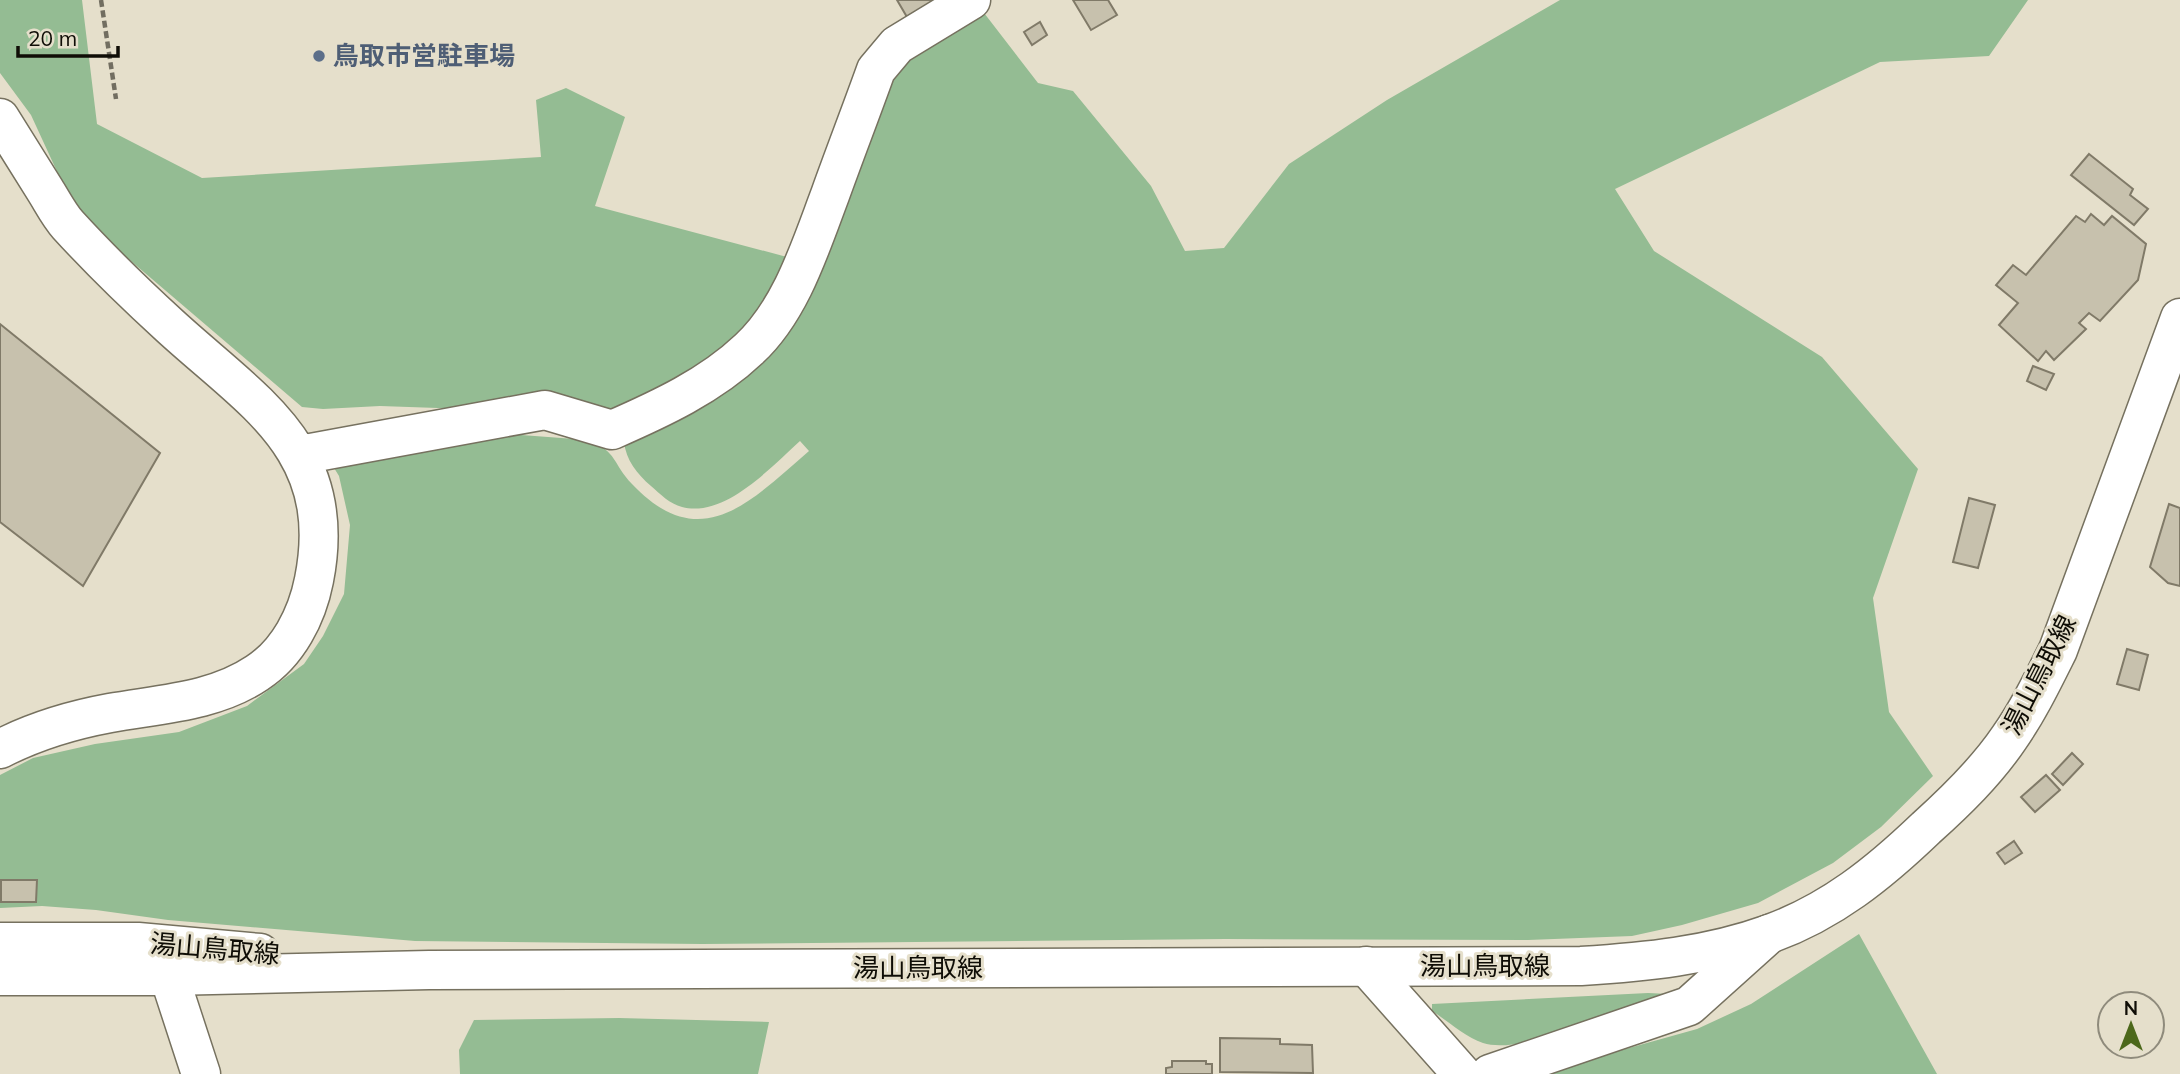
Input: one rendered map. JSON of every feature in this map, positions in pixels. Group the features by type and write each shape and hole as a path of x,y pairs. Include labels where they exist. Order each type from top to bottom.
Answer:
{"main road":[{"path":"300,456 545,410 612,430 664,407 725,369 750,348 773,322 807,257 876,70 897,45 971,0"},
{"path":"0,118 66,223 170,326 254,399 287,436 300,456 315,497 319,539 317,562 304,612 293,635 260,672 215,694 49,727 0,749"},
{"name":"湯山鳥取線","path":"0,976 169,976 429,970 1581,966 1685,957 1727,947 1804,920 1839,901 1871,878 1950,807 2010,738 2058,650 2180,318"},
{"path":"1490,1074 1689,1006 1769,934"},
{"name":"湯山鳥取線","path":"0,942 138,943 429,970"},
{"path":"1366,966 1462,1074"},
{"path":"169,976 201,1074"}],"path":[{"path":"101,0 116,99"}],"green space":[{"path":"0,0 82,0 97,124 202,178 541,157 536,100 566,88 625,117 595,206 787,257 768,312 732,350 612,414 380,406 323,409 302,407 77,215 31,115 0,73"},
{"path":"1560,0 2028,0 1989,56 1880,62 1615,189 1654,251 1822,357 1918,469 1873,598 1889,712 1933,776 1881,827 1833,863 1758,903 1682,925 1632,936 1528,940 1225,939 702,944 415,941 168,920 96,910 42,906 0,908 0,775 33,758 95,744 179,732 247,706 304,664 323,636 344,594 350,525 339,476 328,458 439,429 588,440 605,449 632,484 657,506 681,517 703,519 725,514 746,503 809,451 800,441 761,476 731,498 698,508 678,506 641,477 627,455 624,442 732,377 890,68 981,9 1038,83 1073,91 1151,186 1185,251 1224,248 1289,164 1387,100"},
{"path":"1859,934 1937,1074 1536,1074 1697,1029 1751,1004"},
{"path":"1669,994 1575,1029 1523,1043 1501,1045 1476,1040 1432,1011 1432,1004"},
{"path":"619,1018 769,1022 758,1074 460,1074 459,1050 474,1020"}],"building":[{"path":"897,0 935,0 907,17"},
{"path":"1073,0 1108,0 1117,15 1091,30"},
{"path":"1040,22 1047,35 1032,45 1024,32"},
{"path":"2089,154 2133,189 2130,195 2148,209 2134,225 2071,175"},
{"path":"2091,214 2104,225 2112,216 2146,244 2138,280 2100,321 2089,313 2079,323 2086,329 2054,360 2046,351 2038,361 1999,325 2018,303 1996,285 2013,265 2026,275 2076,216 2085,222"},
{"path":"0,324 160,453 83,586 0,522"},
{"path":"2033,366 2054,374 2046,390 2027,381"},
{"path":"1969,498 1995,505 1978,568 1953,562"},
{"path":"2169,504 2180,508 2180,586 2168,583 2150,567"},
{"path":"2127,649 2148,655 2139,690 2117,684"},
{"path":"2072,753 2083,764 2063,785 2052,774"},
{"path":"2046,775 2060,790 2035,812 2021,797"},
{"path":"2014,841 2022,853 2005,864 1997,853"},
{"path":"1,880 37,880 36,902 1,902"},
{"path":"1220,1038 1280,1039 1280,1044 1312,1045 1313,1073 1220,1072"},
{"path":"1172,1061 1206,1061 1206,1064 1212,1064 1212,1074 1166,1074 1166,1068 1172,1067"}],"place":[{"name":"鳥取市営駐車場","path":"319,56"}]}
